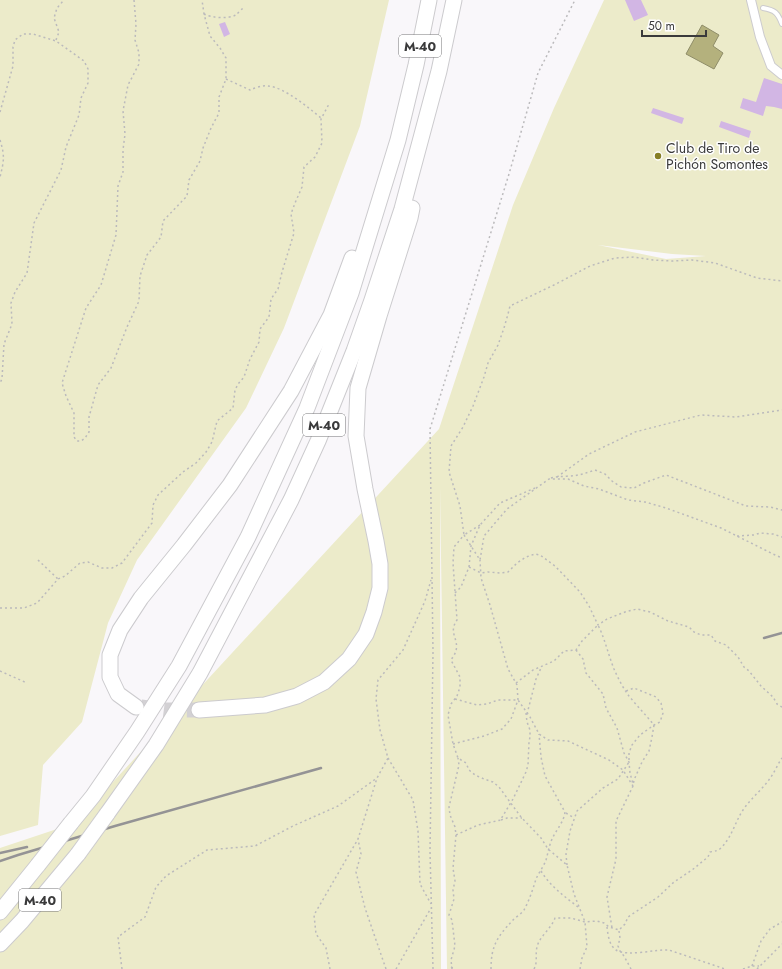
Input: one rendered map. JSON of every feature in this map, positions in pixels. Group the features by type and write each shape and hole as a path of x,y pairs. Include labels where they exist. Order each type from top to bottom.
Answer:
{"highway":[{"name":"M-40","path":"0,912 93,796 137,732 179,666 248,537 307,408 351,293 398,140 416,65 429,0"},
{"name":"M-40","path":"0,944 22,921 78,854 156,745 200,673 297,488 318,441 354,350 402,209 439,71 454,0"},
{"path":"199,710 265,705 297,696 324,682 349,659 366,634 372,620 380,588 380,564 356,436 358,388 410,218 426,119"},
{"path":"136,707 118,694 110,677 110,655 120,630 141,598 230,485 291,391 331,315 380,175 398,140"}],"street":[{"path":"751,0 760,37 771,66 782,75"}],"lane":[{"path":"763,8 773,10 780,18 782,24"}],"path":[{"path":"56,41 59,32 54,18 57,8 64,0"},
{"path":"134,0 136,24 135,40 139,53 139,64 128,85 123,112 126,134 122,150 123,172 118,186 116,235 101,285 86,308 62,383 74,413 74,437 77,441 81,441 85,438 88,432 89,418 98,385 111,368 127,326 139,301 140,276 147,255 161,237 163,221 187,196 189,180 200,161 203,148 219,113 219,97 226,79 226,58 210,36 202,0"},
{"path":"433,969 430,852 433,652 430,429 538,73 575,0"},
{"path":"204,14 208,16 227,17 235,15 243,8"},
{"path":"0,112 13,66 13,47 16,40 23,34 33,34 56,41 84,61 88,69 88,83 81,98 79,115 66,147 61,170 34,223 27,273 15,292 11,304 12,324 4,344 2,379 0,383"},
{"path":"226,79 250,90 267,85 278,88 309,108 321,119"},
{"path":"0,608 24,608 36,604 58,579 65,576 80,563 88,562 102,568 112,568 122,563 152,523 153,506 158,495 183,472 196,463 206,452 212,442 217,421 233,408 235,390 244,377 250,359 259,342 260,329 268,317 271,299 278,289 294,233 291,214 294,203 302,187 304,167 315,157 322,143 321,119 329,104"},
{"path":"0,140 4,159 0,177"},
{"path":"480,560 464,535 460,506 449,472 451,446 463,427 473,406 488,363 498,345 510,306 590,266 615,258 634,257 653,260 692,260 715,263 757,278 782,281"},
{"path":"453,744 484,736 502,729 511,719 518,700 517,685 508,669 481,578 480,560 484,536 507,509 538,486 589,454 635,432 701,415 736,417 782,410"},
{"path":"556,476 578,475 595,470 605,474 620,487 634,488 666,475 746,506 770,507 782,510"},
{"path":"549,479 568,479 584,486 600,489 628,500 645,502 666,508 721,528 782,558"},
{"path":"455,969 452,968 451,960 455,946 452,920 449,915 454,899 453,890 455,881 453,868 456,835 449,807 459,765 453,744 448,715 451,704 457,696 460,687 460,677 451,660 456,652 456,642 453,633 454,625 458,620 453,563 454,547 464,535 480,525 500,503 538,486"},
{"path":"455,593 461,587 469,568 471,546 480,525"},
{"path":"736,536 754,535 760,532 782,537"},
{"path":"469,568 481,573 508,572 517,563 534,554 540,555 555,566 580,592 589,606 603,634 614,669 626,691 654,725 649,750 642,762 633,786 616,821 616,859 607,897 612,928"},
{"path":"38,560 58,579"},
{"path":"432,578 425,601 403,650 378,680 376,699 380,730 388,758 413,800 418,831 420,884 432,906"},
{"path":"576,650 582,641 598,625 607,619 637,609 650,612 668,621 689,627 694,632 701,635 711,635 715,641 726,645 738,657 744,667 773,697 777,704 782,707"},
{"path":"516,683 533,670 541,668 554,661 564,651 576,650"},
{"path":"576,650 583,659 586,673 603,694 606,708 617,728 624,753 629,762"},
{"path":"527,714 536,679 541,668"},
{"path":"0,671 27,683"},
{"path":"626,691 634,688 656,697 661,703 663,713 660,722 640,735 632,746 629,762 633,786"},
{"path":"455,699 477,705 487,704 498,700 518,700"},
{"path":"518,700 539,734 548,740 568,741 609,760 623,770 633,786"},
{"path":"501,820 526,772 528,765 530,730 525,711"},
{"path":"539,734 541,757 545,776 565,812 574,818"},
{"path":"330,969 326,948 316,934 314,915 358,839 377,778 388,758"},
{"path":"458,758 466,764 475,775 493,782 500,787 510,803 541,838 548,849 567,866"},
{"path":"619,930 625,924 628,917 658,897 674,882 708,857 710,852 718,851 722,847 731,834 743,809 771,777 782,758"},
{"path":"580,969 582,958 587,947 585,922 574,894 567,866 566,854 570,832 577,811 603,788 618,779 629,762"},
{"path":"122,969 118,937 145,917 156,887 166,876 207,850 256,846 293,826 338,806 377,778"},
{"path":"491,969 491,958 494,945 513,919 523,911 540,870 546,860 548,849 565,816 565,812"},
{"path":"456,835 478,825 507,818 522,818"},
{"path":"358,839 360,854 356,872 365,908 386,969"},
{"path":"540,870 556,890 579,908"},
{"path":"396,969 432,906"},
{"path":"534,969 536,965 537,947 544,934 553,924 555,918 571,918 585,922 597,921 619,930"},
{"path":"752,966 761,941 770,929 782,922"},
{"path":"607,926 608,936 612,946 616,950 633,953 669,950 725,969"},
{"path":"619,930 620,938 618,946 631,969"},
{"path":"757,969 782,944"},
{"path":"743,969 752,966 760,966"}],"green space":[{"path":"0,0 389,0 360,126 284,328 246,408 137,560 108,623 82,722 43,765 38,825 0,836"},
{"path":"604,0 782,0 782,969 447,969 440,487 441,969 0,969 0,848 75,823 439,429 513,205 554,108","holes":["598,245 672,254 706,256 666,259"]}],"shaded area":[{"path":"702,25 719,35 713,46 723,53 714,69 686,54"}],"building":[{"path":"625,0 641,0 648,15 634,21"},
{"path":"225,22 230,34 224,37 219,24"},
{"path":"764,78 782,84 782,109 766,106 763,116 740,108 743,98 756,102"},
{"path":"653,108 684,118 682,124 651,113"},
{"path":"721,121 751,131 749,138 719,127"}],"tunnel":[{"path":"141,707 165,710 199,710"}],"railway":[{"path":"764,638 782,633"},
{"path":"0,861 115,826 321,768"},
{"path":"0,853 27,847"}],"place":[{"name":"Club de Tiro de Pichón Somontes","path":"658,156"}]}
